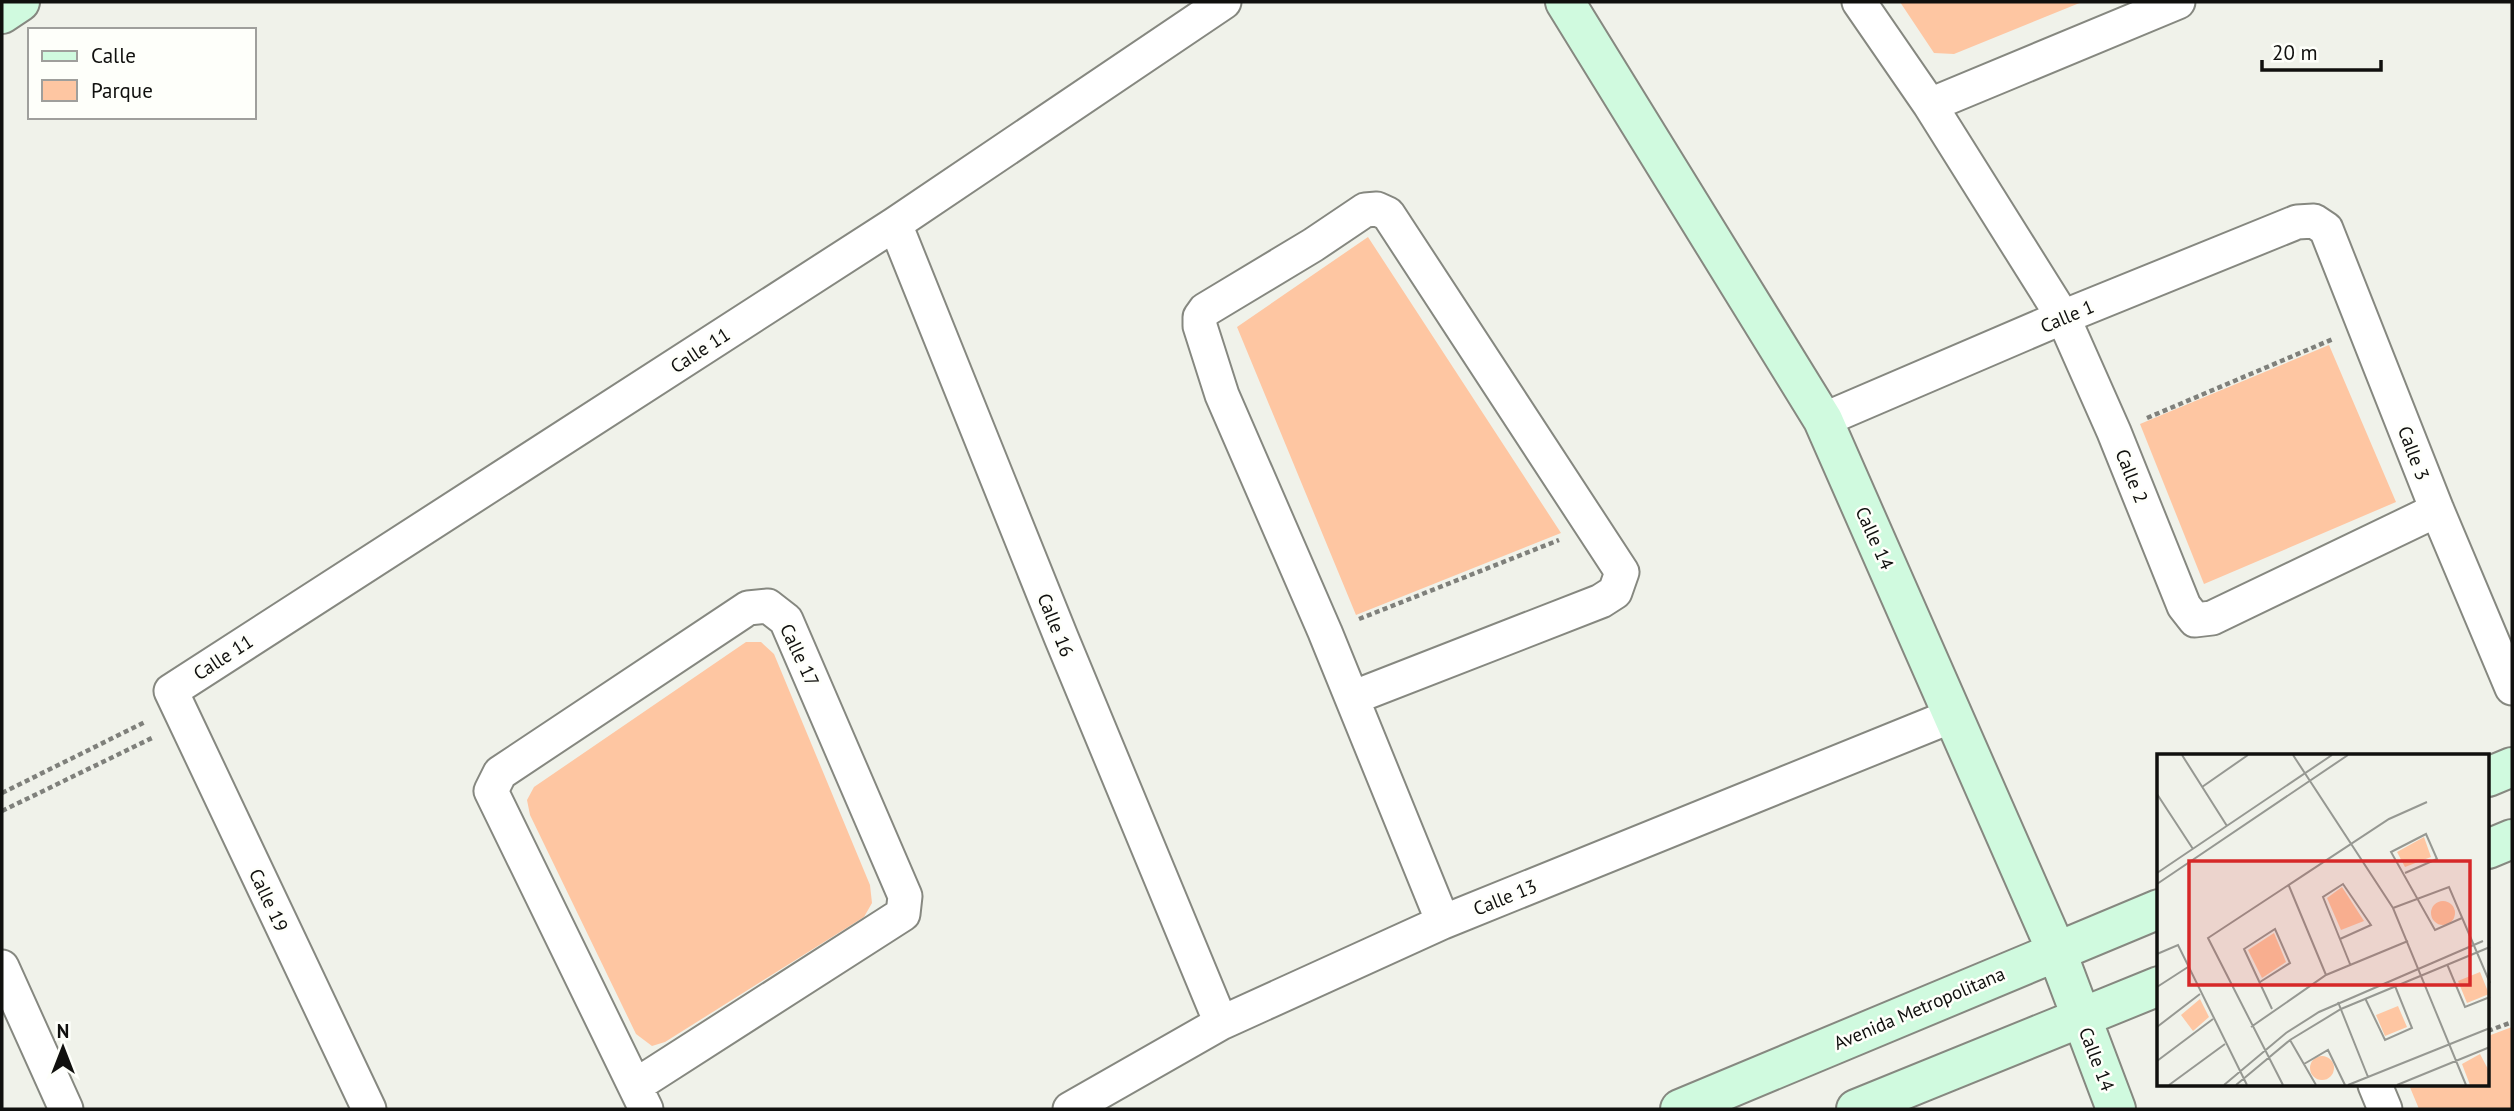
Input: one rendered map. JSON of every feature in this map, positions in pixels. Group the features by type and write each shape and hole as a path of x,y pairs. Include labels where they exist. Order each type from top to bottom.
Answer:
{"street":[{"path":"2,14 20,2"},
{"name":"Calle 11","path":"178,706 1224,2"},
{"name":"Calle 14","path":"1564,2 1823,420 2056,950 2116,1109"},
{"name":"Calle 2","path":"1859,2 1930,105 2063,317 2114,432 2184,606 2195,620 2211,618 2437,510"},
{"path":"1930,105 2178,2"},
{"path":"1352,698 1601,601 1615,592 1622,572 1388,214 1377,209 1365,210 1313,246 1223,298 1205,310 1200,317 1200,326 1222,395 1325,632 1443,922"},
{"name":"Calle 1","path":"1823,420 2063,317 2297,222 2314,221"},
{"name":"Calle 3","path":"2314,221 2326,229 2437,510 2512,688"},
{"name":"Calle 16","path":"895,224 1066,650 1221,1023"},
{"name":"Calle 17","path":"768,606 786,620 905,896 903,914 640,1098 491,791 500,773 748,608 768,606"},
{"name":"Calle 19","path":"178,706 369,1109"},
{"name":"Calle 13","path":"1070,1109 1221,1023 1443,922 1954,715"},
{"path":"2490,776 2512,767"},
{"path":"2490,848 2512,839"},
{"name":"Avenida Metropolitana","path":"1680,1109 2157,910"},
{"path":"2,967 66,1109"},
{"path":"1856,1109 2157,987"},
{"path":"2375,1086 2385,1109"}],"path":[{"path":"2114,432 2365,327"},
{"path":"1325,632 1593,526"},
{"path":"2,793 178,706"},
{"path":"2,811 178,706"},
{"path":"2490,1030 2512,1022"}],"green space":[{"path":"1900,2 2082,2 1954,54 1934,53"},
{"path":"1368,237 1561,533 1356,615 1237,327"},
{"path":"2329,345 2396,502 2204,584 2140,424"},
{"path":"746,642 761,642 774,654 870,885 872,903 864,917 665,1042 652,1046 636,1034 530,815 527,800 534,787"},
{"path":"2512,1027 2512,1109 2419,1109 2409,1086 2490,1086 2490,1035"}]}
